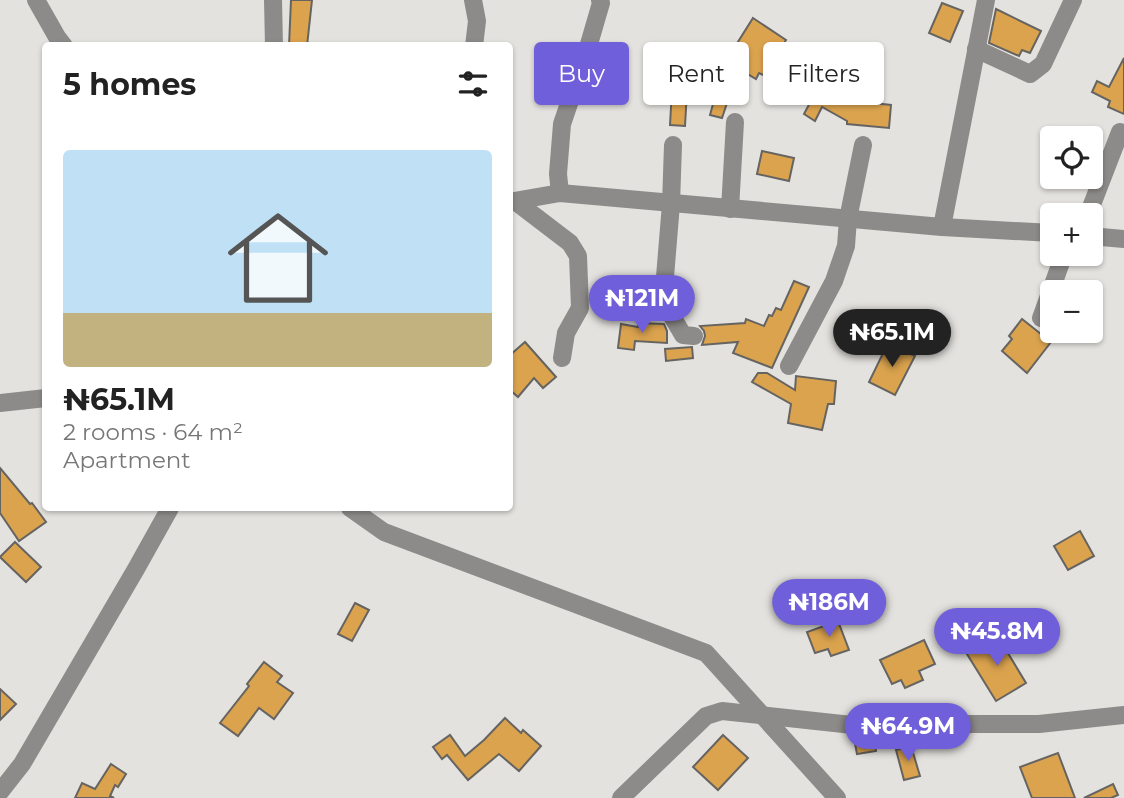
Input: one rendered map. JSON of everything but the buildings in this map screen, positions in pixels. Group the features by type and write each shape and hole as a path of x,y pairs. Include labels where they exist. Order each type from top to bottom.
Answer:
{"street":[{"path":"36,0 61,42"},
{"path":"273,0 274,42"},
{"path":"473,0 477,21 474,42"},
{"path":"942,227 986,0"},
{"path":"560,193 558,173 562,124 601,1"},
{"path":"976,49 1030,74 1043,64 1071,1"},
{"path":"730,209 735,122"},
{"path":"1093,203 1120,132"},
{"path":"673,145 663,301 683,335 694,336"},
{"path":"789,366 834,281 846,246 848,219 863,145"},
{"path":"513,201 560,193 942,227 1040,232"},
{"path":"513,202 569,243 578,256 580,308 566,333 562,358"},
{"path":"1103,237 1124,239"},
{"path":"0,403 42,398"},
{"path":"0,792 22,764 168,511"},
{"path":"354,511 384,532 706,653 837,798"},
{"path":"621,798 706,716 722,710 917,732 970,724 1039,724 1124,715"}]}
